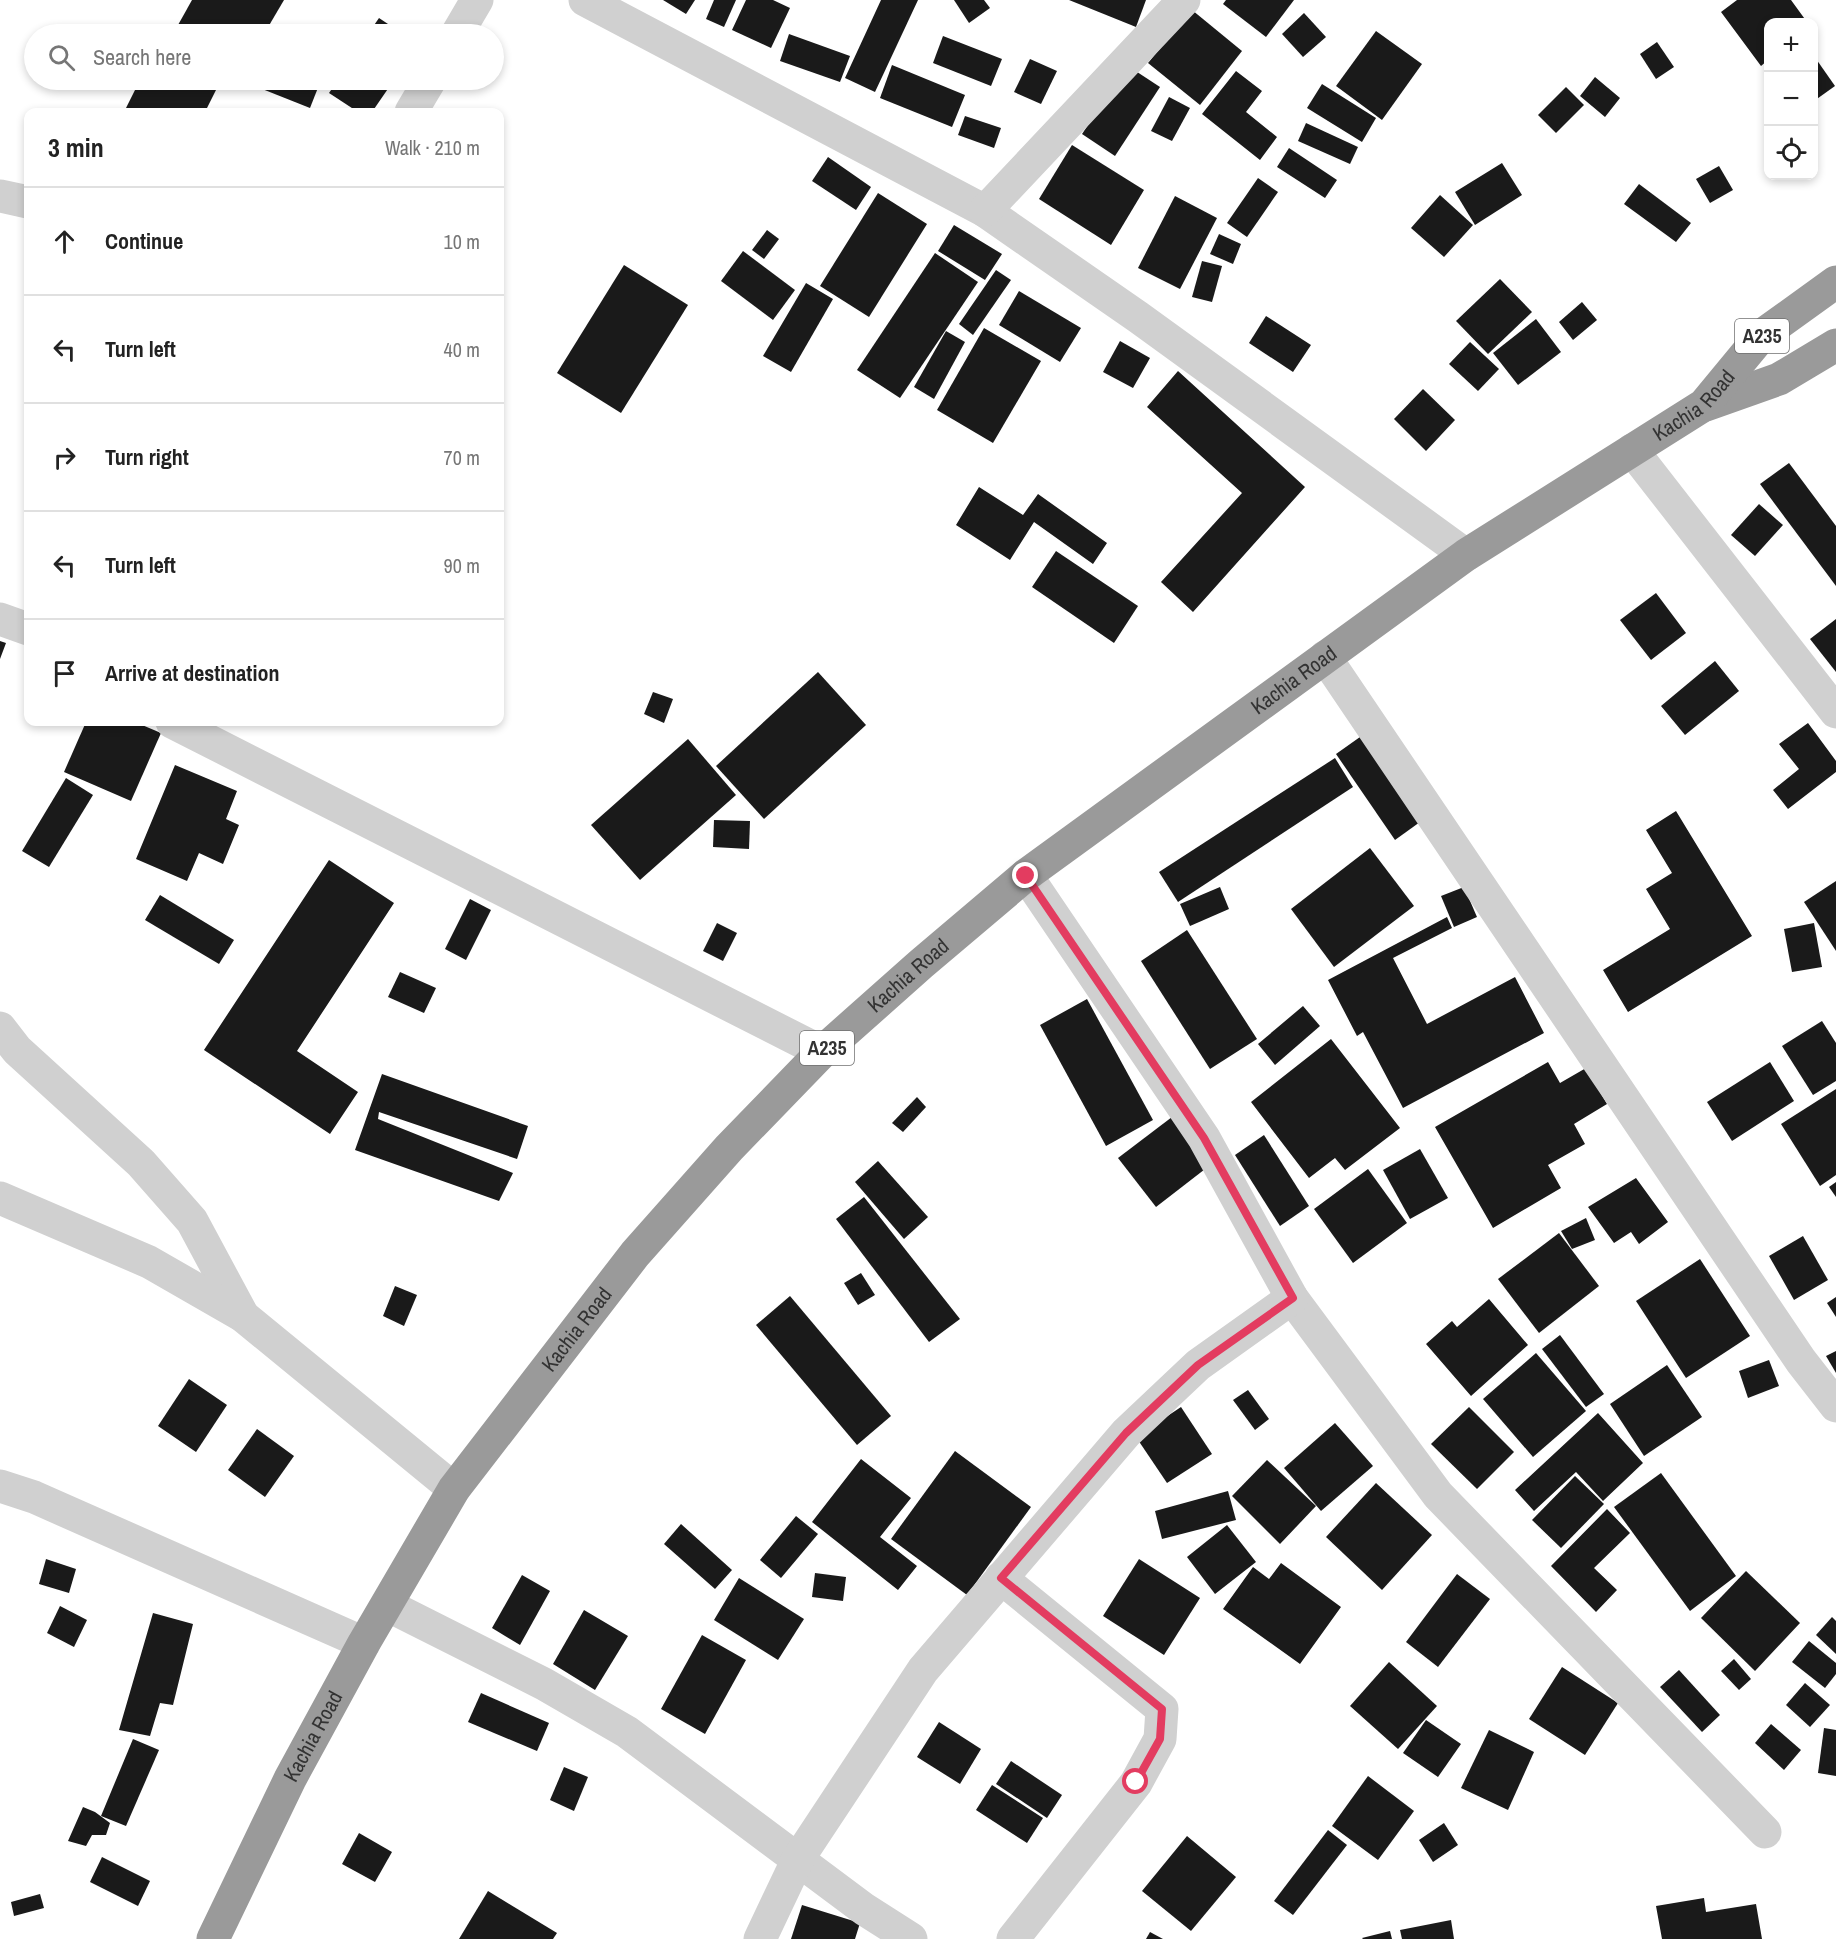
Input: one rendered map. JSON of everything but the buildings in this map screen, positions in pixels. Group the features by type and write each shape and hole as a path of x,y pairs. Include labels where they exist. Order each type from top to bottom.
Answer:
{"highway":[{"name":"Kachia Road","path":"213,1939 290,1779 364,1643 454,1489 635,1254 729,1148 822,1052 921,964 1026,876 1466,555 1704,405 1761,336 1836,282"},
{"name":"A235","path":"1704,405 1779,379 1836,345"}],"street":[{"path":"462,24 477,0"},
{"path":"585,0 985,212 1138,317 1466,555"},
{"path":"985,212 1184,0"},
{"path":"413,108 424,90"},
{"path":"0,196 24,201"},
{"path":"1632,450 1836,712"},
{"path":"0,619 24,628"},
{"path":"1325,657 1794,1351 1836,1406"},
{"path":"180,726 822,1052"},
{"path":"1026,876 1204,1138 1293,1298 1438,1495 1765,1832"},
{"path":"0,1028 17,1050 141,1163 192,1221 243,1316"},
{"path":"0,1198 149,1262 243,1316 454,1489"},
{"path":"760,1939 798,1859 923,1670 1126,1433 1198,1365 1293,1298"},
{"path":"0,1486 34,1497 364,1643"},
{"path":"1001,1578 1162,1709 1160,1739 1136,1782 1013,1939"},
{"path":"387,1605 544,1684 627,1732 864,1909 911,1939"}],"route":[{"path":"1026,876 1204,1138 1293,1298 1198,1365 1126,1433 1001,1578 1162,1709 1160,1739 1136,1782"}]}
